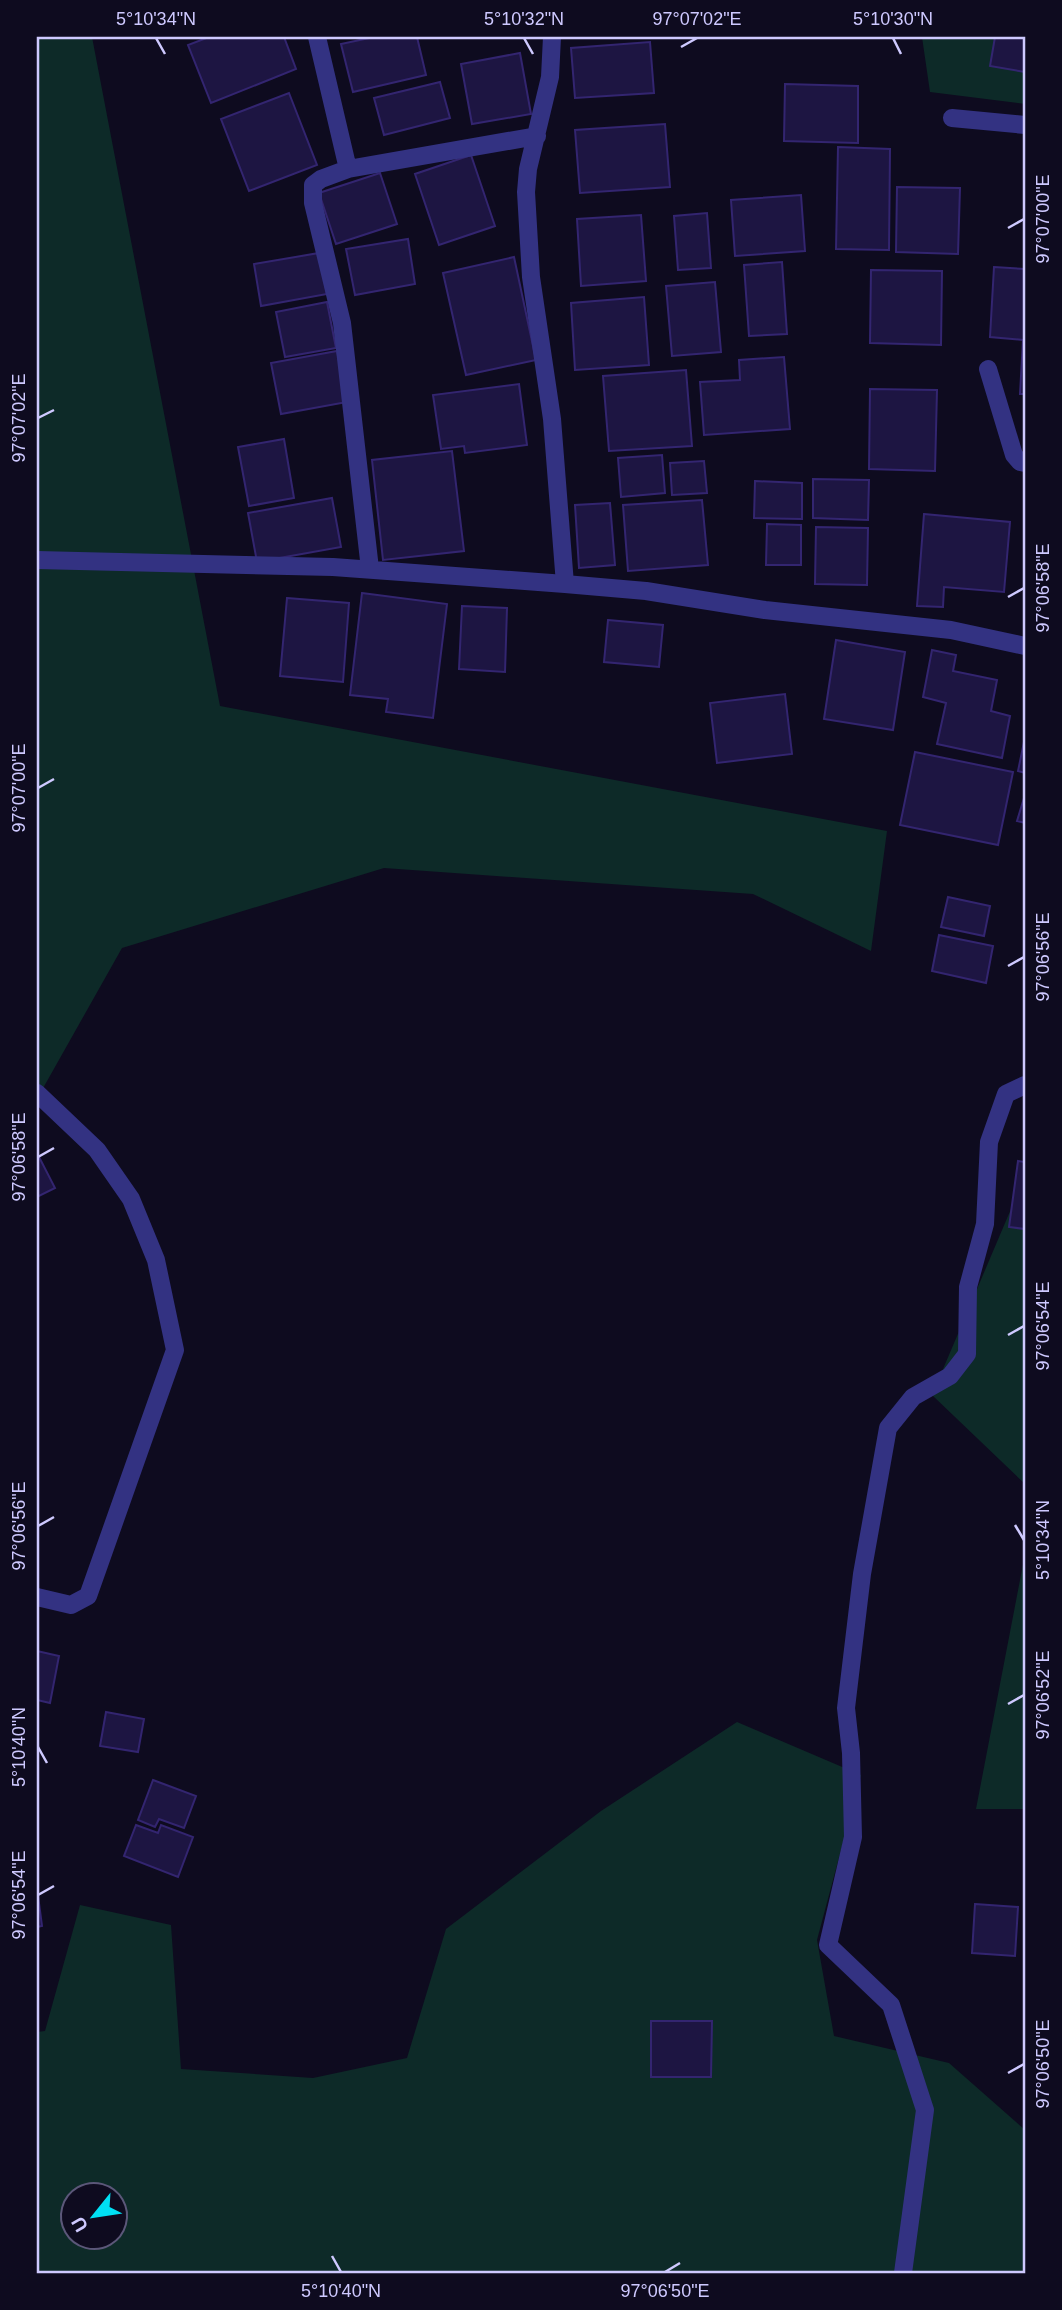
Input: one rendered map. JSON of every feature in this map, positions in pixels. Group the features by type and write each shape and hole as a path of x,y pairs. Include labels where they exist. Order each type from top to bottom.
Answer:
{"street":[{"path":"317,37 348,169"},
{"path":"552,37 550,77 528,169 526,192 530,277 552,419 565,584"},
{"path":"952,118 1025,125"},
{"path":"370,569 342,323 313,186 321,178 348,169 537,136"},
{"path":"988,369 1014,455 1020,462 1025,463"},
{"path":"37,560 370,569 565,584 646,592 765,610 951,630 1025,646"},
{"path":"903,2273 925,2110 891,2005 828,1945 853,1837 851,1753 846,1707 862,1574 888,1428 913,1397 950,1376 967,1354 968,1287 985,1224 989,1142 1006,1094 1025,1085"},
{"path":"37,1093 97,1150 131,1199 156,1260 175,1350 88,1596 71,1605 37,1597"}],"green space":[{"path":"37,37 92,37 220,706 887,831 871,951 753,894 384,868 122,948 42,1090 37,1087"},
{"path":"922,37 1025,37 1025,104 930,92"},
{"path":"1025,1176 1025,1484 932,1395"},
{"path":"1025,1554 1025,1809 976,1809"},
{"path":"737,1722 861,1775 817,1940 834,2036 949,2063 1025,2130 1025,2273 51,2273 37,2270 37,2032 45,2031 80,1905 171,1925 181,2069 313,2078 407,2058 446,1929 601,1811"}],"building":[{"path":"209,37 284,37 296,69 211,103 188,45"},
{"path":"374,37 417,37 426,75 353,92 341,44"},
{"path":"995,37 1025,37 1025,72 990,66"},
{"path":"650,42 654,93 575,98 571,48"},
{"path":"520,53 531,114 472,124 461,64"},
{"path":"440,82 450,118 384,135 374,98"},
{"path":"785,84 858,86 858,143 784,141"},
{"path":"289,93 317,165 249,191 221,119"},
{"path":"665,124 670,187 580,193 575,130"},
{"path":"838,147 890,149 889,250 836,249"},
{"path":"471,155 495,226 439,245 415,174"},
{"path":"380,173 397,224 336,244 319,193"},
{"path":"897,187 960,188 958,254 896,252"},
{"path":"801,195 805,251 735,256 731,200"},
{"path":"707,213 711,268 678,270 674,216"},
{"path":"641,215 646,281 581,286 577,219"},
{"path":"408,239 415,284 355,295 346,249"},
{"path":"319,253 327,294 261,306 254,264"},
{"path":"514,257 536,360 466,375 443,273"},
{"path":"782,262 787,334 749,336 744,265"},
{"path":"994,267 1025,269 1025,394 1020,394 1023,340 990,337"},
{"path":"871,270 942,271 941,345 870,343"},
{"path":"715,282 721,352 672,356 666,286"},
{"path":"644,297 649,365 575,370 571,303"},
{"path":"327,302 336,348 285,357 276,312"},
{"path":"337,351 347,402 281,414 271,363"},
{"path":"784,357 790,429 704,435 700,382 740,380 739,360"},
{"path":"686,370 692,446 609,451 603,376"},
{"path":"519,384 527,445 465,453 464,446 441,449 433,395"},
{"path":"870,389 937,390 935,471 869,469"},
{"path":"284,439 294,498 249,506 238,447"},
{"path":"452,451 464,551 383,560 372,460"},
{"path":"662,455 665,493 621,497 618,458"},
{"path":"704,461 707,493 672,495 670,463"},
{"path":"813,479 869,480 868,520 813,518"},
{"path":"755,481 802,483 802,519 754,518"},
{"path":"332,498 341,547 257,562 248,513"},
{"path":"702,500 708,565 628,571 623,505"},
{"path":"610,503 615,565 579,568 575,505"},
{"path":"924,514 1010,522 1004,592 944,587 943,607 917,606"},
{"path":"767,524 801,525 801,565 766,565"},
{"path":"816,527 868,528 867,585 815,584"},
{"path":"362,593 447,604 433,718 386,712 388,699 350,695"},
{"path":"287,598 349,603 343,682 280,676"},
{"path":"462,606 507,608 505,672 459,669"},
{"path":"608,620 663,625 659,667 604,662"},
{"path":"836,640 905,652 893,730 824,719"},
{"path":"932,650 956,655 953,671 997,680 991,711 1010,716 1002,758 937,744 946,703 923,697"},
{"path":"785,694 792,754 717,763 710,703"},
{"path":"1025,737 1025,773 1018,771"},
{"path":"915,752 1013,772 998,845 900,825"},
{"path":"1025,798 1025,823 1017,821"},
{"path":"948,897 990,906 984,936 941,927"},
{"path":"939,935 993,946 986,983 932,971"},
{"path":"37,1153 55,1188 37,1197"},
{"path":"1018,1161 1025,1162 1025,1229 1009,1227"},
{"path":"37,1651 59,1656 50,1703 37,1700"},
{"path":"106,1712 144,1719 138,1752 100,1746"},
{"path":"153,1780 196,1796 184,1828 159,1819 155,1827 138,1820"},
{"path":"136,1825 158,1833 161,1825 193,1837 178,1877 124,1856"},
{"path":"37,1888 42,1926 37,1927"},
{"path":"975,1904 1018,1907 1015,1956 972,1953"},
{"path":"651,2021 712,2021 711,2077 651,2077"}]}
